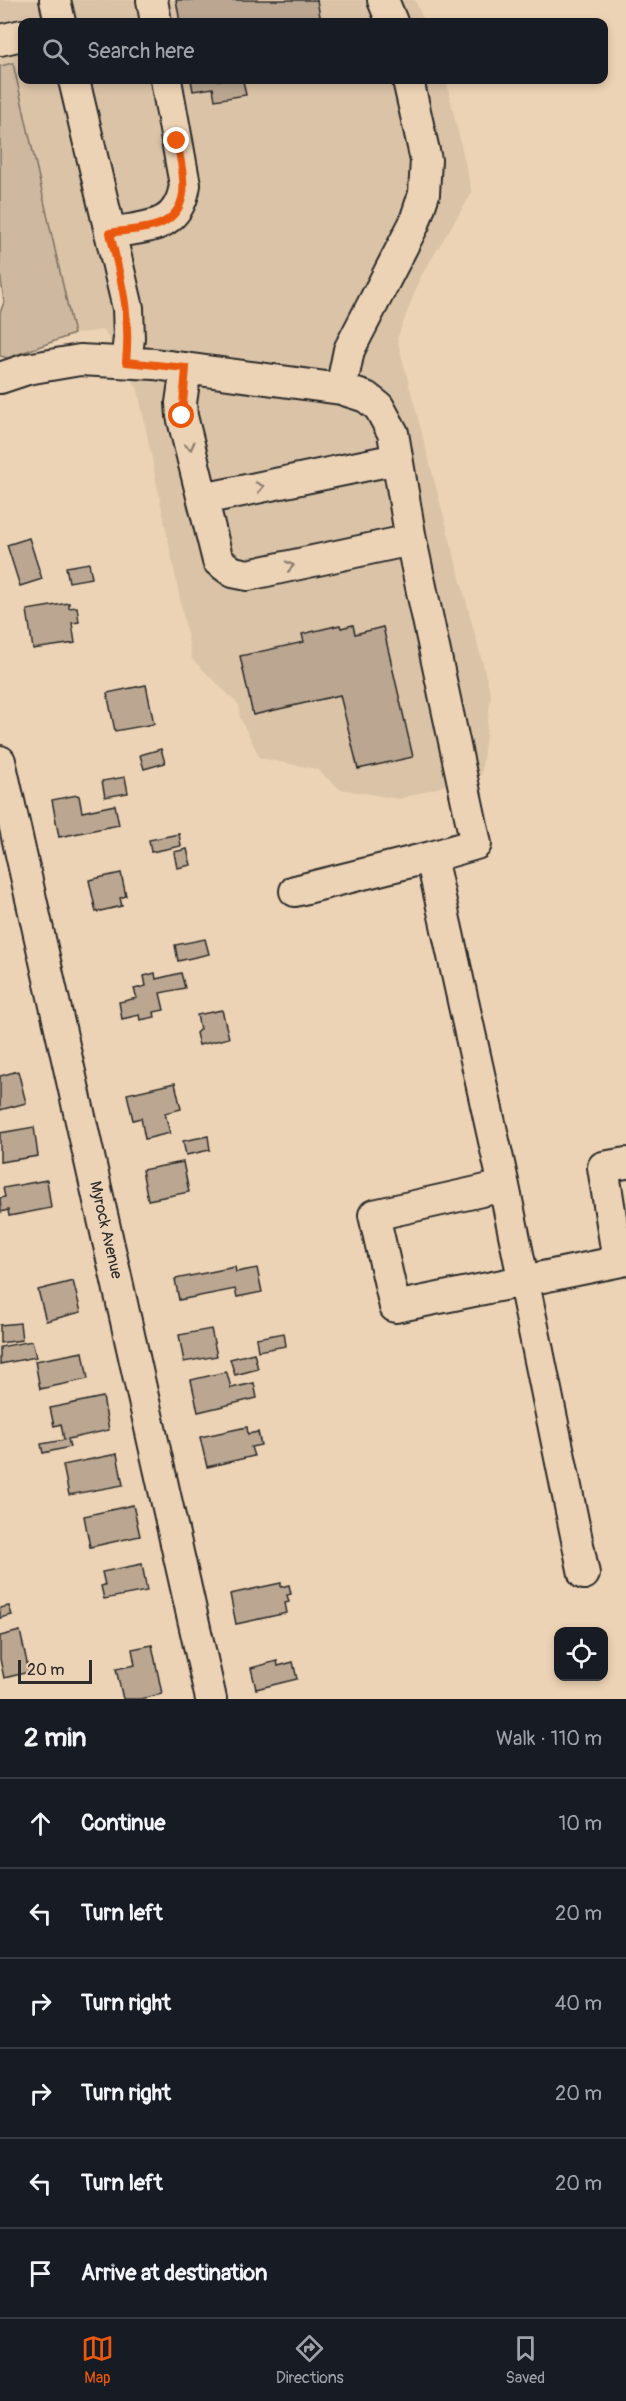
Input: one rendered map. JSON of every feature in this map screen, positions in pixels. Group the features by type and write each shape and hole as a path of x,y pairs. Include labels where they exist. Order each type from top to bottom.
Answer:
{"street":[{"path":"55,0 59,18"},
{"path":"152,0 155,18"},
{"path":"383,0 390,18"},
{"path":"0,40 18,35"},
{"path":"75,84 128,308 129,338 126,362"},
{"path":"110,233 159,224 176,213 182,202 185,185 167,84"},
{"path":"341,389 349,350 414,224 424,194 426,160 409,84"},
{"path":"0,378 27,369 80,360 126,362 341,389 366,397 379,407 393,434 411,540 476,844 295,891"},
{"path":"186,368 182,416 218,561 233,572 248,575 411,540"},
{"path":"203,499 397,459"},
{"name":"Myrock Avenue","path":"0,761 211,1699"},
{"path":"431,857 504,1186 584,1574"},
{"path":"504,1186 374,1215 396,1307 622,1261 603,1167 626,1162"}],"shaded area":[{"path":"0,0 415,0 422,18 18,18 18,84 447,84 472,193 421,276 397,339 491,695 481,775 399,799 340,789 316,769 260,758 240,718 239,705 192,659 138,390 104,330 74,334 13,63 0,66"},
{"path":"13,63 74,334 8,358 0,356 0,313 4,302 0,273 0,66"}],"building":[{"path":"176,0 317,0 320,18 179,18"},
{"path":"192,84 244,84 246,95 215,100 213,88 193,91"},
{"path":"29,538 42,579 20,586 7,545"},
{"path":"89,563 92,578 69,582 66,567"},
{"path":"69,603 69,608 77,607 79,622 72,623 75,643 33,649 27,610"},
{"path":"340,625 341,628 353,625 355,634 383,627 413,757 358,769 340,695 253,715 240,656 304,642 302,634"},
{"path":"146,685 154,724 115,731 107,693"},
{"path":"161,749 165,763 144,769 140,755"},
{"path":"125,777 128,793 105,797 102,781"},
{"path":"77,795 82,812 115,805 119,825 59,837 52,800"},
{"path":"179,834 181,846 151,852 149,840"},
{"path":"187,849 191,865 177,868 174,852"},
{"path":"121,873 126,896 120,898 122,906 96,912 89,880"},
{"path":"205,939 209,954 178,961 175,945"},
{"path":"155,973 156,979 181,973 185,988 160,993 164,1010 154,1012 155,1017 140,1020 139,1015 122,1019 119,1002 137,998 134,989 146,986 144,976"},
{"path":"222,1010 229,1038 199,1045 196,1033 200,1029 197,1015"},
{"path":"18,1071 26,1103 0,1110 0,1076"},
{"path":"175,1083 181,1109 165,1113 170,1133 145,1139 141,1118 133,1120 127,1094"},
{"path":"34,1127 38,1156 0,1162 0,1133"},
{"path":"208,1136 210,1150 186,1155 183,1141"},
{"path":"183,1162 189,1192 148,1200 142,1170"},
{"path":"47,1180 51,1208 9,1216 8,1210 1,1212 0,1198 5,1197 3,1188"},
{"path":"235,1267 236,1272 257,1268 262,1292 237,1297 235,1289 179,1300 175,1279"},
{"path":"73,1281 81,1312 46,1321 38,1290"},
{"path":"20,1323 22,1340 0,1343 0,1325"},
{"path":"211,1329 217,1356 184,1362 179,1335"},
{"path":"284,1333 286,1346 258,1351 256,1338"},
{"path":"32,1341 36,1357 0,1364 0,1347"},
{"path":"83,1352 88,1379 40,1389 35,1361"},
{"path":"254,1353 258,1369 235,1375 230,1359"},
{"path":"225,1372 231,1388 254,1383 257,1398 198,1412 191,1380"},
{"path":"103,1397 109,1430 68,1439 70,1447 43,1453 41,1444 64,1440 61,1424 54,1426 50,1408"},
{"path":"247,1427 248,1434 258,1432 261,1445 251,1447 254,1456 207,1467 200,1437"},
{"path":"117,1454 123,1485 69,1495 63,1465"},
{"path":"133,1505 140,1536 90,1547 84,1516"},
{"path":"142,1564 147,1591 104,1599 101,1586 105,1585 102,1572"},
{"path":"281,1583 281,1587 289,1585 291,1594 287,1595 289,1602 285,1603 287,1613 236,1624 230,1594"},
{"path":"9,1606 12,1615 0,1618 0,1608"},
{"path":"20,1631 29,1672 4,1678 0,1659 0,1636"},
{"path":"152,1645 162,1694 140,1699 123,1699 116,1669 135,1665 132,1649"},
{"path":"277,1661 278,1666 293,1662 297,1679 256,1689 251,1668"}],"route":[{"path":"177,141 185,185 182,202 176,213 159,224 110,233 128,308 129,338 126,362 186,368 181,403 182,416"}]}
